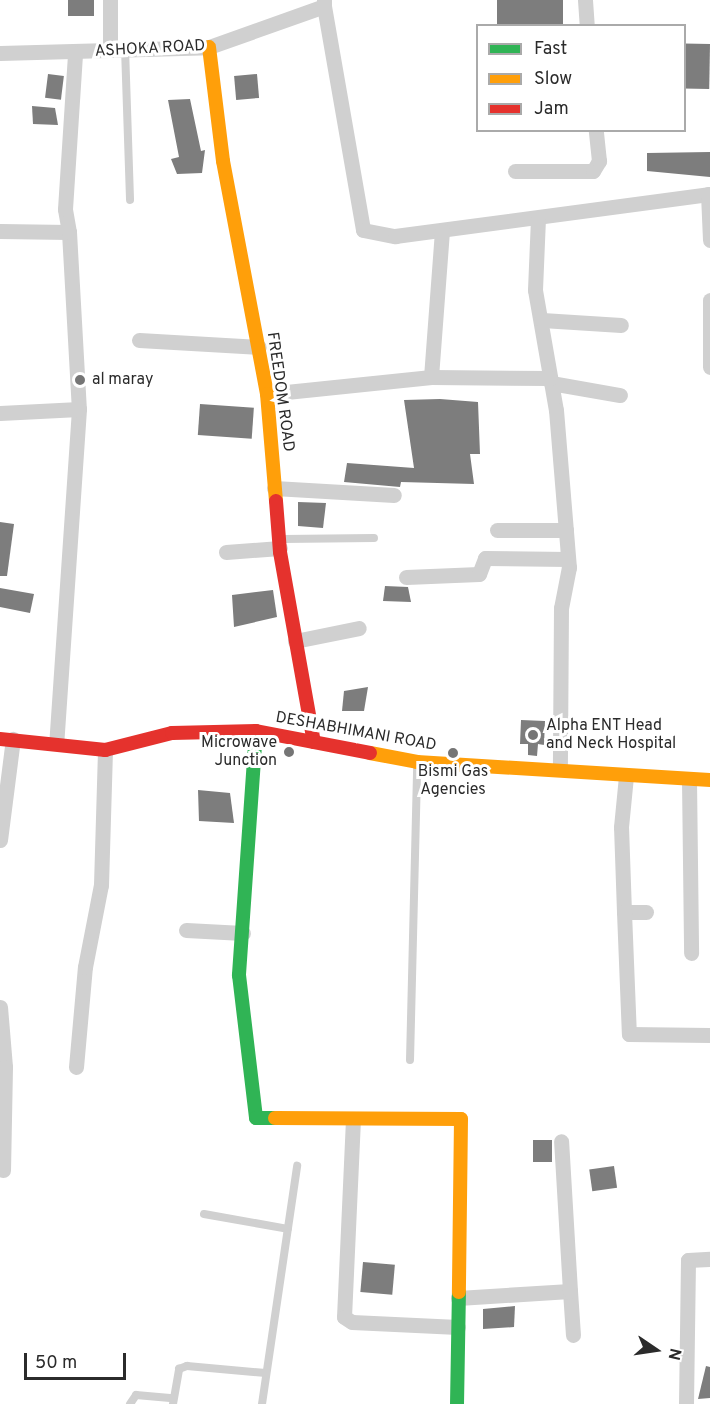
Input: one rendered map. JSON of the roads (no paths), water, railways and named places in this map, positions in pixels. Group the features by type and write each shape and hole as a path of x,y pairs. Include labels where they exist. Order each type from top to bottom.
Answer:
{"street":[{"path":"110,0 118,49"},
{"path":"585,0 587,24"},
{"path":"324,3 363,230 395,236 709,194 710,240"},
{"name":"ASHOKA ROAD","path":"0,53 75,53 118,49 208,47 324,3"},
{"name":"FREEDOM ROAD","path":"208,47 223,161 260,347 267,394 280,545 314,742"},
{"path":"56,743 79,409 69,232 65,210 75,53"},
{"path":"515,171 592,171 599,161 596,132"},
{"path":"538,218 535,290 551,381 568,559 561,608 560,769"},
{"path":"431,377 442,230"},
{"path":"0,237 0,231 69,232"},
{"path":"710,300 710,358"},
{"path":"542,320 621,325"},
{"path":"139,340 260,347"},
{"path":"267,394 431,377 551,381 620,395"},
{"path":"0,413 79,409"},
{"path":"274,488 394,495"},
{"path":"497,530 566,530"},
{"path":"226,552 280,545"},
{"path":"406,577 479,574 485,558 568,559"},
{"path":"296,641 359,628"},
{"path":"256,731 239,975 256,1118 461,1119 457,1404"},
{"name":"DESHABHIMANI ROAD","path":"6,739 105,750 172,733 256,731 417,762 710,780"},
{"path":"0,840 6,739"},
{"path":"76,1067 85,967 101,885 105,750"},
{"path":"626,776 621,826 629,1034 710,1035"},
{"path":"689,780 691,953"},
{"path":"624,912 646,912"},
{"path":"186,930 243,933"},
{"path":"0,1007 5,1067 3,1170"},
{"path":"353,1119 344,1317 352,1322 458,1327"},
{"path":"561,1141 573,1335"},
{"path":"686,1404 688,1260 710,1258"},
{"path":"458,1298 570,1291"}],"lane":[{"path":"118,49 130,200"},
{"path":"280,545 287,537 374,538"},
{"path":"410,1060 417,762"},
{"path":"262,1404 297,1166"},
{"path":"204,1214 288,1229"},
{"path":"130,1404 136,1395 173,1401 179,1369 187,1366 266,1373"}],"place":[{"name":"al maray","path":"80,380"},
{"name":"Alpha ENT Head and Neck Hospital","path":"533,735"},
{"name":"Microwave Junction","path":"289,752"},
{"name":"Bismi Gas Agencies","path":"453,753"}]}
